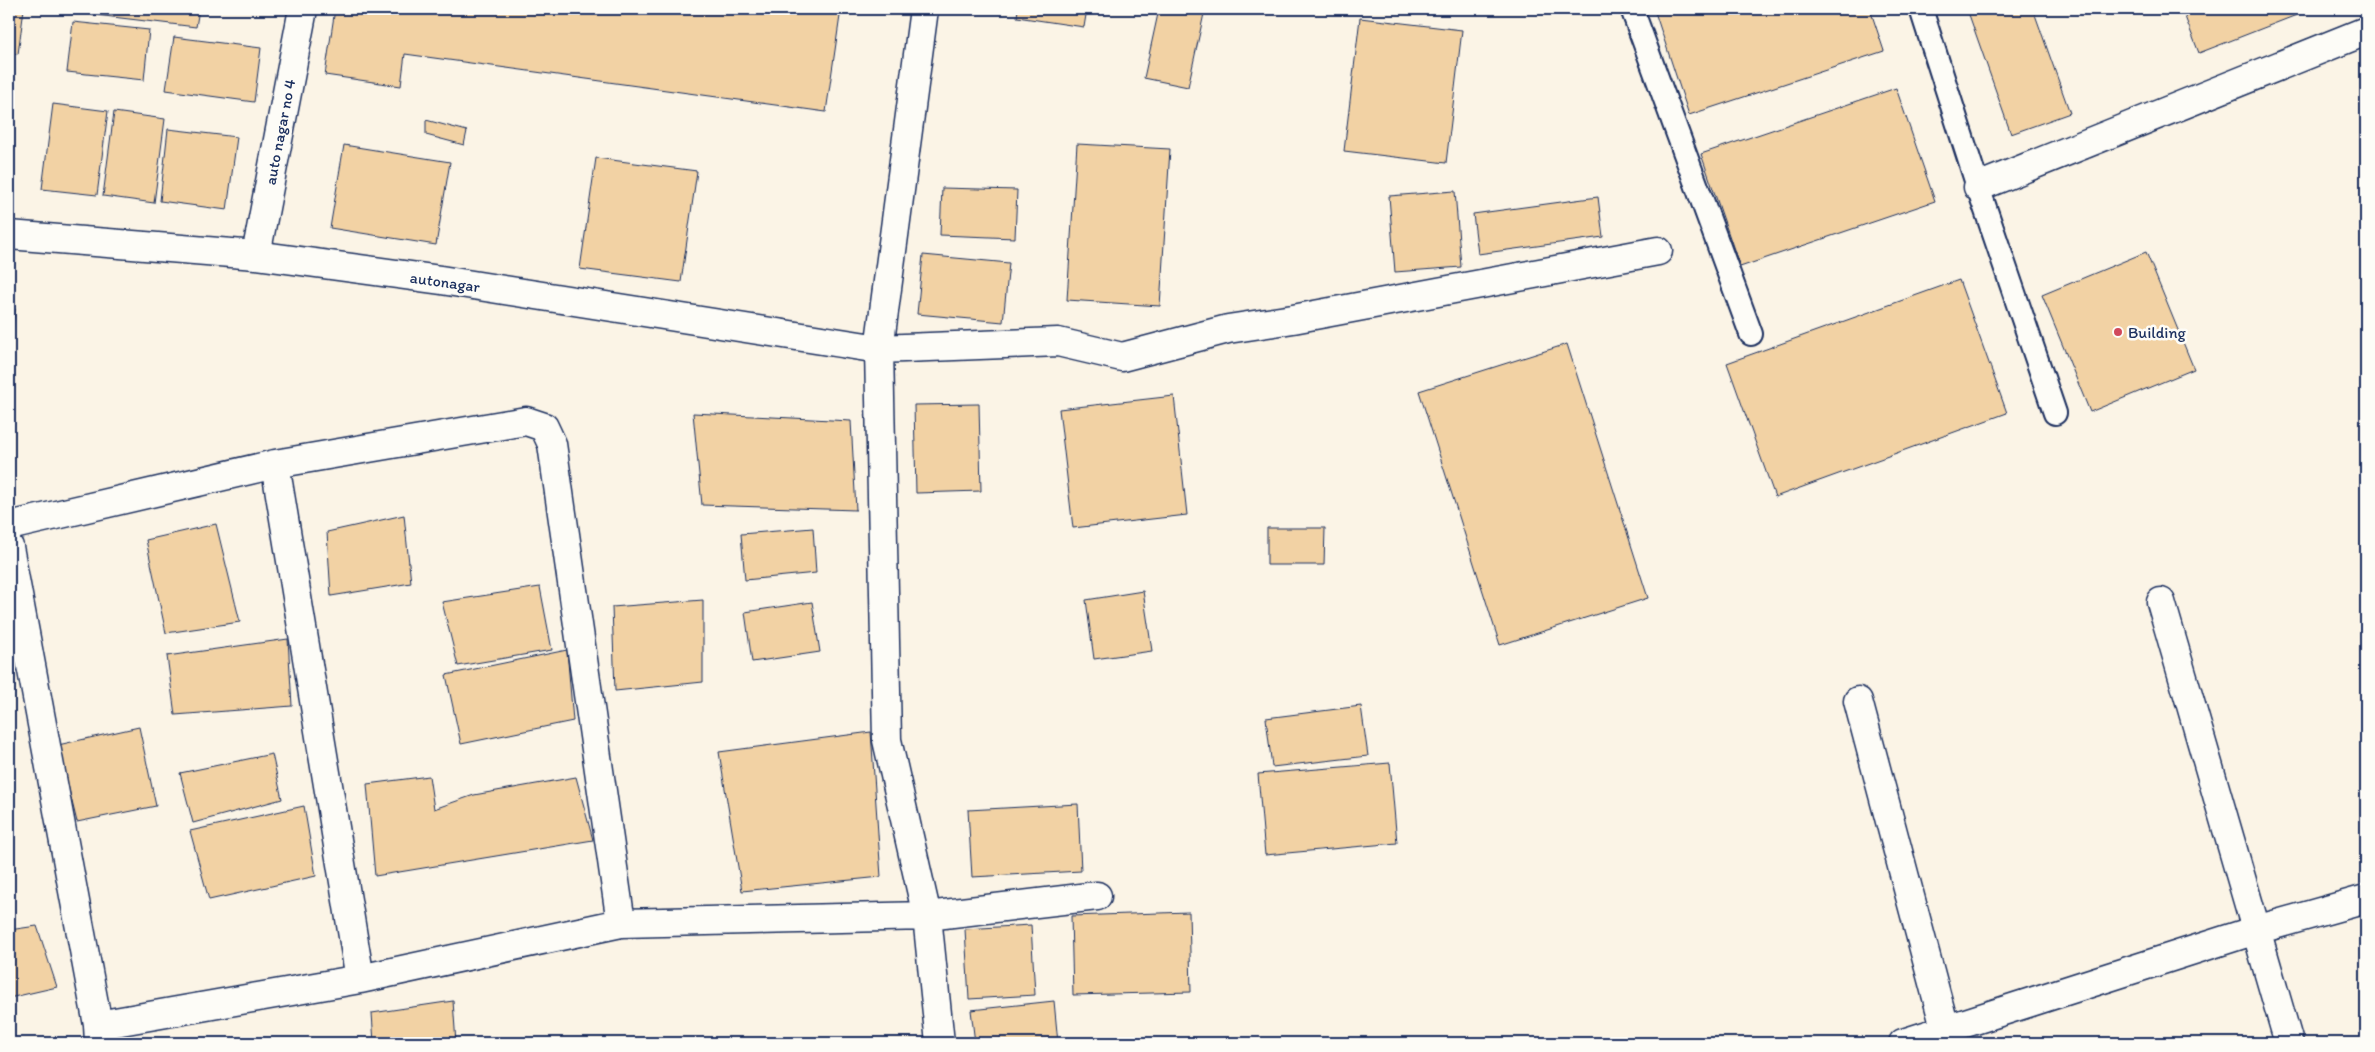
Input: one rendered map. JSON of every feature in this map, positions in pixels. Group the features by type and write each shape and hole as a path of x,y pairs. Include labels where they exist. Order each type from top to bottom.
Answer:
{"street":[{"name":"auto nagar no 4","path":"256,255 303,9"},
{"path":"924,9 879,349 887,740 927,916 940,1043"},
{"path":"1978,187 2366,31"},
{"name":"autonagar","path":"9,235 256,255 441,280 879,349 1058,342 1122,357 1228,328 1293,319 1658,251"},
{"path":"9,526 275,464 526,421 534,422 544,427 552,444 621,923"},
{"path":"275,464 360,979"},
{"path":"9,547 99,1034 621,923 927,916 1097,896"},
{"path":"2161,602 2289,1043"},
{"path":"1858,701 1947,1036"},
{"path":"1903,1043 1947,1036 2256,930 2366,899"}],"lane":[{"path":"1632,9 1751,334"},
{"path":"1921,9 1978,187 2055,413"}],"building":[{"path":"9,9 24,9 18,54 9,52"},
{"path":"79,9 199,9 196,27 79,13"},
{"path":"335,9 841,9 826,112 405,54 401,86 325,75"},
{"path":"1018,9 1087,9 1084,27 1017,17"},
{"path":"1159,9 1205,9 1188,87 1144,78"},
{"path":"1654,9 1870,9 1884,51 1689,115"},
{"path":"1967,9 2033,9 2070,113 2011,134"},
{"path":"2182,9 2312,9 2199,53"},
{"path":"1360,18 1462,30 1446,163 1344,151"},
{"path":"73,22 149,30 144,80 67,72"},
{"path":"174,37 261,48 254,102 166,90"},
{"path":"1896,88 1935,201 1740,267 1701,154"},
{"path":"53,104 108,111 97,195 42,189"},
{"path":"114,112 165,119 154,203 103,196"},
{"path":"426,120 467,131 464,145 426,135"},
{"path":"168,129 237,137 227,210 160,201"},
{"path":"1077,144 1170,149 1160,306 1067,300"},
{"path":"344,145 450,162 436,245 330,228"},
{"path":"596,158 697,171 681,282 580,269"},
{"path":"942,188 1017,190 1015,238 940,235"},
{"path":"1455,191 1461,267 1395,272 1389,196"},
{"path":"1598,197 1603,237 1478,254 1473,214"},
{"name":"Building","path":"2146,252 2194,369 2090,412 2042,295"},
{"path":"923,255 1009,263 1003,322 917,314"},
{"path":"1959,280 2007,413 1775,497 1727,363"},
{"path":"9,308 15,309 9,358"},
{"path":"1567,344 1648,598 1500,645 1419,391"},
{"path":"1174,396 1187,515 1073,528 1059,409"},
{"path":"979,404 981,491 916,493 914,405"},
{"path":"693,413 851,421 856,510 702,505"},
{"path":"404,515 411,583 331,596 327,532"},
{"path":"216,524 240,622 166,633 146,540"},
{"path":"813,528 816,573 745,580 741,534"},
{"path":"1267,528 1325,528 1324,565 1267,565"},
{"path":"540,587 552,650 458,666 442,602"},
{"path":"1143,591 1152,651 1094,659 1086,600"},
{"path":"703,600 703,682 615,691 612,607"},
{"path":"812,602 820,652 752,662 745,612"},
{"path":"288,639 292,706 175,715 167,656"},
{"path":"567,650 573,721 461,744 446,675"},
{"path":"1361,706 1368,756 1272,767 1266,718"},
{"path":"139,727 156,806 77,822 58,745"},
{"path":"871,732 881,877 742,891 719,752"},
{"path":"272,754 282,799 193,823 180,773"},
{"path":"1390,763 1397,843 1265,855 1258,774"},
{"path":"429,776 434,809 474,795 576,777 593,840 375,876 367,784"},
{"path":"1078,804 1081,871 972,877 968,810"},
{"path":"304,806 316,876 209,900 190,831"},
{"path":"1189,912 1191,992 1073,995 1071,916"},
{"path":"1031,925 1035,995 969,999 965,929"},
{"path":"37,926 57,987 9,998 9,930"},
{"path":"453,1001 456,1043 374,1043 372,1013"},
{"path":"1054,1001 1058,1043 975,1043 971,1010"}],"place":[{"name":"Building","path":"2118,332"}]}
